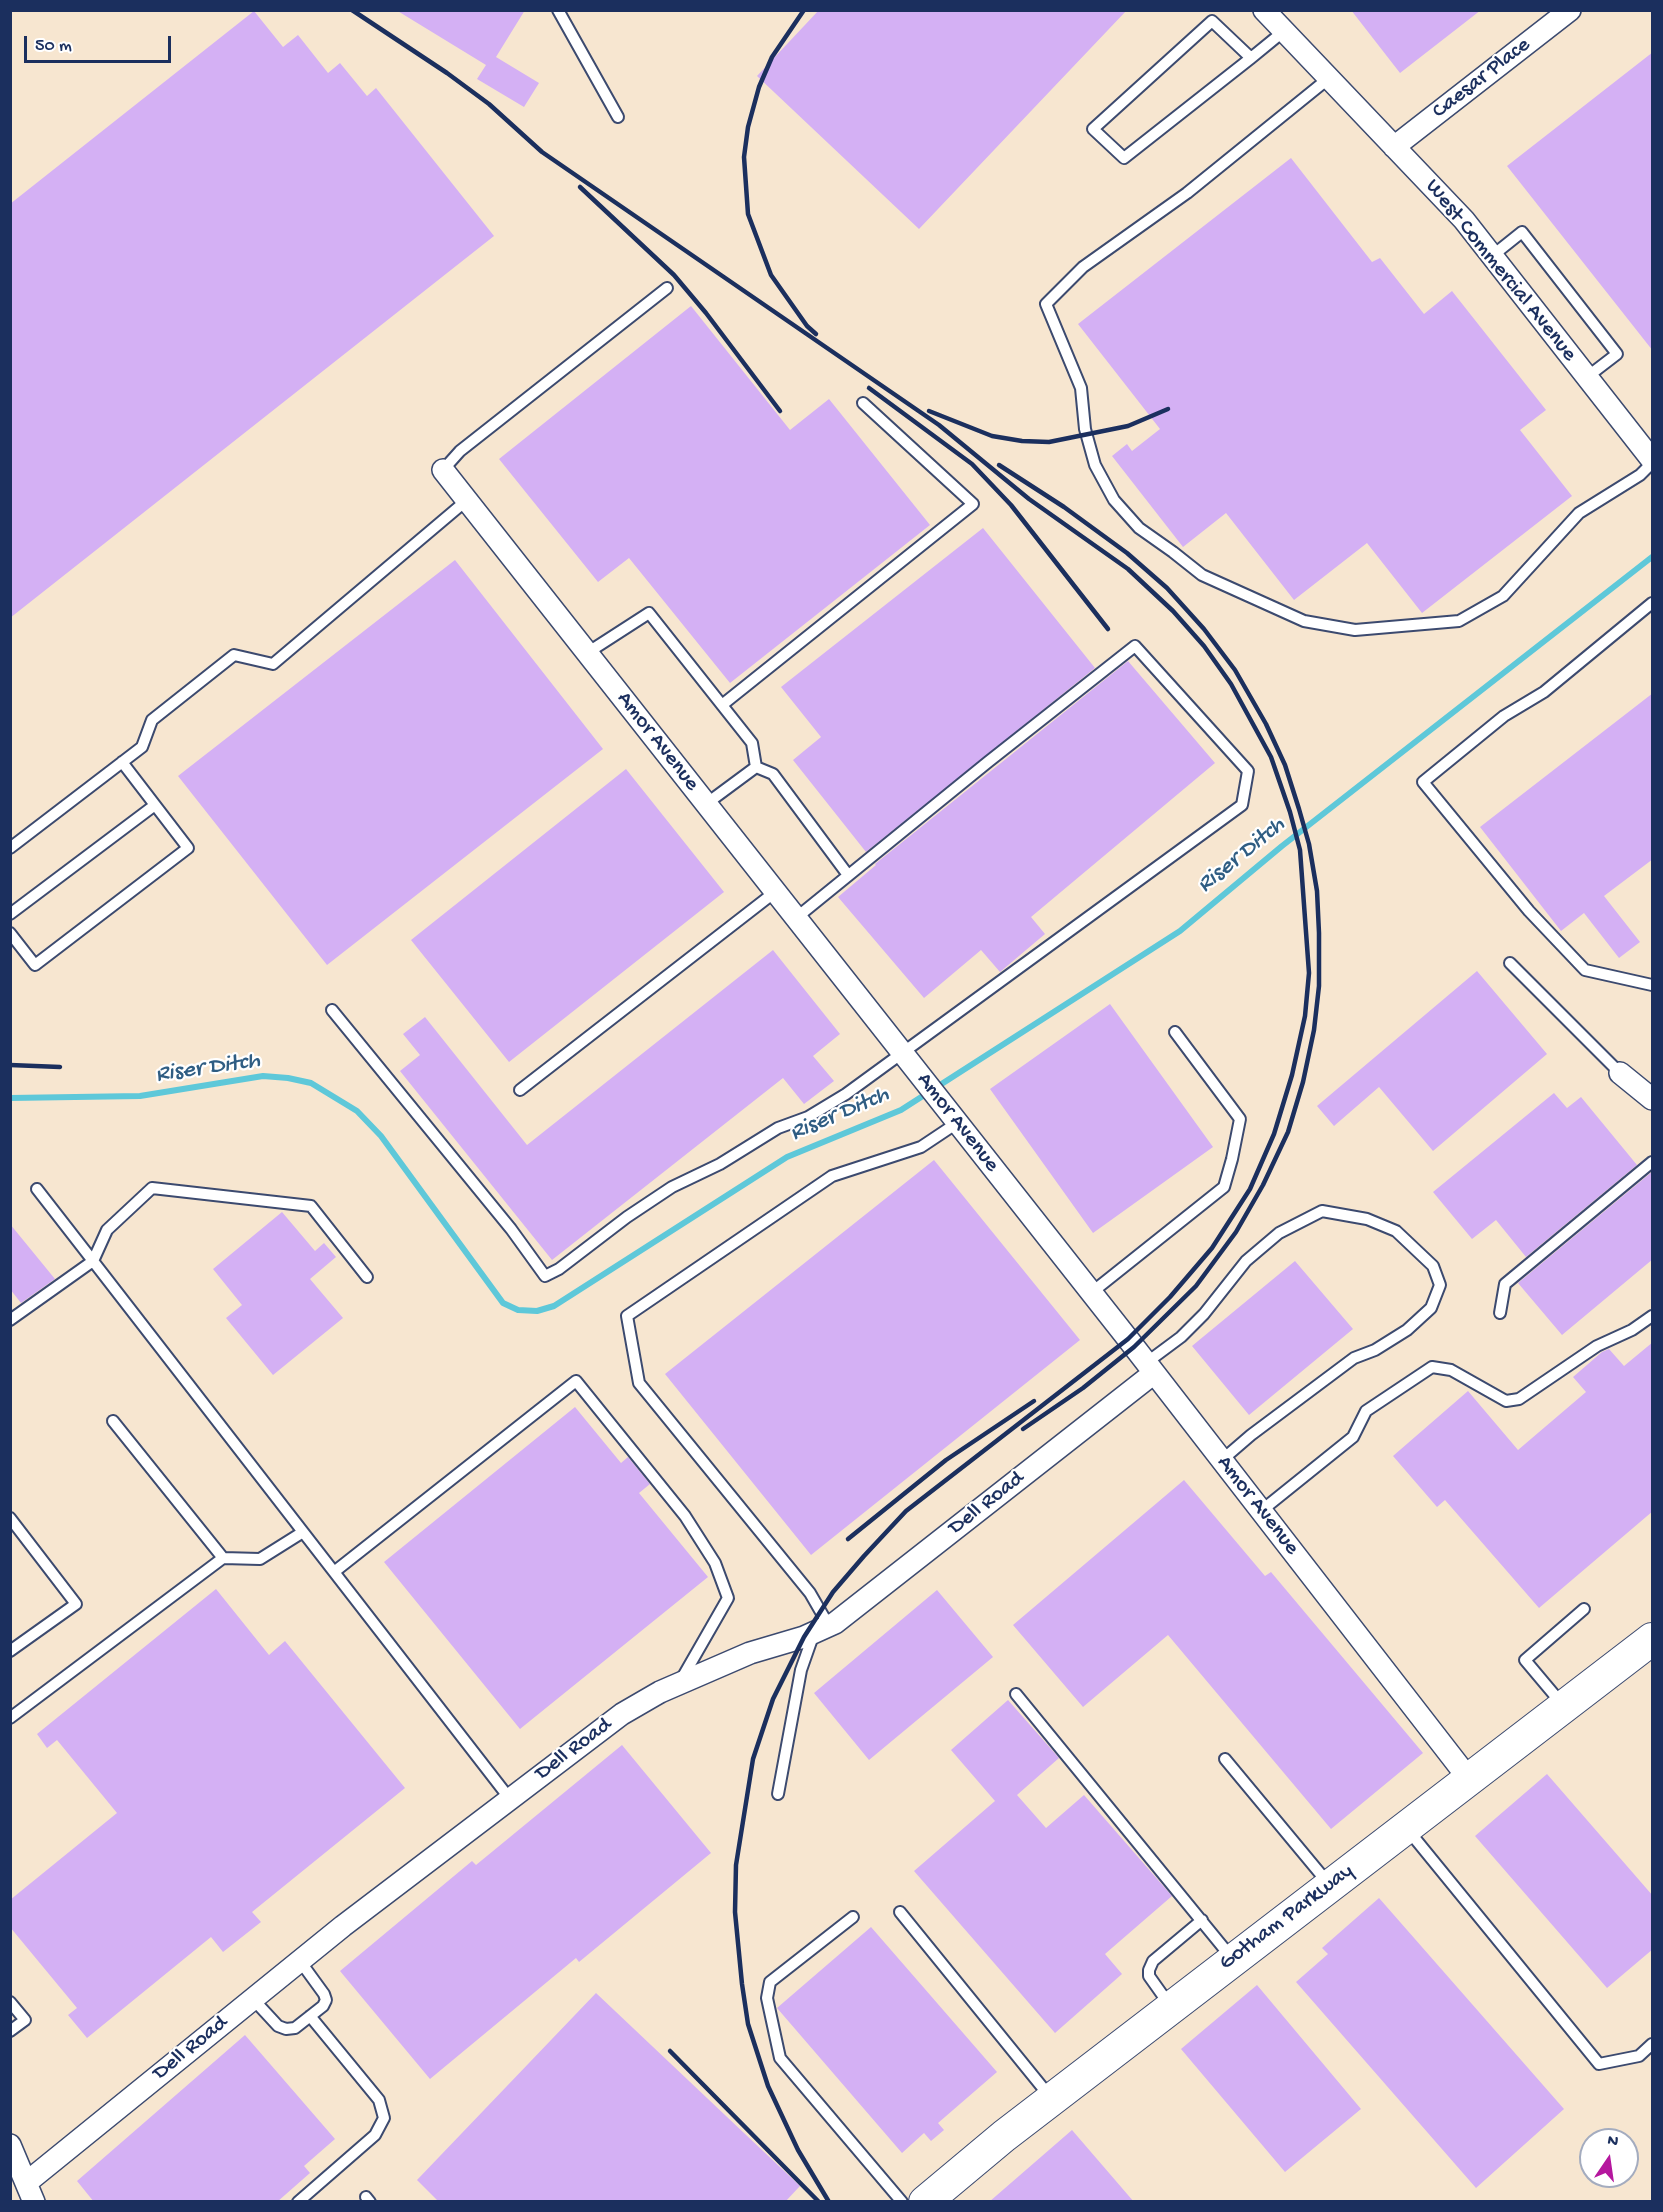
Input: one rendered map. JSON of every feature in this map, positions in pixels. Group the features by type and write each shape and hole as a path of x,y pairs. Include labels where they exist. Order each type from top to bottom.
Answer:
{"street":[{"name":"West Commercial Avenue","path":"1264,10 1464,220 1653,462"},
{"name":"Caesar Place","path":"1394,147 1570,10"},
{"name":"Amor Avenue","path":"443,470 1150,1368 1469,1779"},
{"path":"1620,1073 1652,1099"},
{"name":"Dell Road","path":"30,2192 300,1961 622,1714 660,1692 750,1653 822,1629 874,1593 1150,1368"},
{"name":"Gotham Parkway","path":"925,2202 1233,1960 1653,1639"},
{"path":"10,2145 30,2192"}],"lane":[{"path":"558,10 618,117"},
{"path":"1251,58 1212,21 1093,129 1124,158 1251,58 1284,31"},
{"path":"1329,78 1187,193 1083,267 1046,304 1081,388 1085,429 1095,465 1114,500 1139,528 1202,575 1304,621 1355,630 1459,621 1503,596 1579,513 1640,475 1653,462"},
{"path":"1492,256 1522,232 1530,241 1617,354 1587,377"},
{"path":"443,470 460,451 667,288"},
{"path":"722,705 973,504 862,404"},
{"path":"10,848 142,747 152,720 234,655 273,664 466,500"},
{"path":"1653,603 1544,692 1504,716 1423,782 1529,911 1585,970 1653,985"},
{"path":"587,653 648,613 752,743 756,767"},
{"path":"332,1010 511,1229 545,1276 559,1269 627,1217 672,1187 720,1164 778,1128 808,1117 846,1094 1242,805 1248,771 1135,646 796,918"},
{"path":"10,933 35,965 188,848 122,762"},
{"path":"706,804 756,767"},
{"path":"756,767 773,774 848,875"},
{"path":"10,914 154,805"},
{"path":"520,1090 775,891"},
{"path":"1510,963 1620,1073"},
{"path":"1091,1293 1224,1187 1240,1119 1175,1032"},
{"path":"778,1794 801,1670 822,1629 810,1593 639,1383 627,1316 832,1176 921,1147 957,1123"},
{"path":"1500,1313 1505,1284 1653,1162"},
{"path":"10,1320 93,1261 107,1230 152,1188 311,1206 367,1277"},
{"path":"38,1189 510,1799"},
{"path":"1150,1368 1204,1314 1246,1261 1279,1233 1322,1211 1367,1219 1396,1231 1433,1266 1440,1285 1431,1308 1407,1330 1375,1350 1354,1358 1259,1429 1222,1460"},
{"path":"1261,1511 1353,1437 1366,1411 1432,1366 1451,1370 1506,1401 1519,1398 1597,1346 1632,1330 1653,1316"},
{"path":"334,1572 576,1381 685,1516 715,1563 728,1598 678,1684"},
{"path":"112,1421 223,1558"},
{"path":"10,1518 76,1604 10,1651"},
{"path":"10,1718 223,1558 260,1559 303,1532"},
{"path":"1564,1707 1525,1660 1584,1609"},
{"path":"1016,1694 1233,1960"},
{"path":"1225,1759 1330,1885"},
{"path":"1406,1828 1599,2064 1639,2056 1653,2044"},
{"path":"900,1912 1052,2100"},
{"path":"853,1917 770,1982 767,1998 780,2058 902,2202"},
{"path":"1171,2008 1149,1976 1149,1970 1153,1961 1202,1920"},
{"path":"253,1999 278,2026 286,2029 295,2028 323,2006 326,2000 324,1994 300,1961"},
{"path":"10,2002 25,2020 10,2031"},
{"path":"298,2202 375,2136 384,2118 379,2100 310,2016"}],"building":[{"path":"396,10 525,10 496,57 539,83 524,107 477,79 486,65"},
{"path":"819,10 1127,10 919,229 757,76"},
{"path":"1351,10 1481,10 1400,73"},
{"path":"254,11 283,47 298,35 328,73 340,63 367,96 376,88 494,236 10,618 10,204"},
{"path":"1653,52 1653,351 1507,166"},
{"path":"1291,158 1372,262 1380,258 1424,314 1452,291 1546,410 1520,430 1572,496 1422,613 1367,543 1294,600 1226,513 1183,547 1112,456 1127,444 1132,451 1160,429 1078,324"},
{"path":"691,306 790,430 829,399 930,525 730,683 629,558 598,582 499,459"},
{"path":"983,528 1095,668 866,852 793,760 821,737 781,687"},
{"path":"455,560 603,749 327,965 178,776"},
{"path":"1128,661 1215,763 1031,917 1045,934 1000,972 981,950 924,998 838,897 875,864"},
{"path":"1653,693 1653,859 1604,896 1640,942 1619,958 1584,913 1561,931 1480,827"},
{"path":"626,769 724,892 509,1062 411,940"},
{"path":"773,950 840,1034 813,1056 834,1081 804,1104 783,1078 552,1260 400,1071 420,1055 403,1034 425,1017 527,1145"},
{"path":"1477,971 1547,1054 1433,1151 1379,1087 1334,1126 1317,1106"},
{"path":"1110,1004 1213,1147 1093,1233 990,1089"},
{"path":"1554,1093 1567,1108 1581,1097 1637,1165 1526,1257 1496,1220 1472,1239 1433,1192"},
{"path":"934,1160 1080,1340 811,1555 665,1374"},
{"path":"1653,1171 1653,1259 1562,1335 1518,1283"},
{"path":"282,1212 315,1251 324,1243 336,1257 310,1279 343,1318 273,1375 226,1318 242,1305 213,1269"},
{"path":"10,1224 55,1279 21,1303 10,1289"},
{"path":"1295,1261 1353,1329 1249,1415 1192,1346"},
{"path":"1653,1342 1653,1511 1539,1608 1445,1500 1437,1507 1393,1456 1468,1391 1518,1450 1586,1392 1573,1377 1602,1352 1609,1349 1624,1366"},
{"path":"575,1407 621,1463 628,1457 650,1484 639,1493 708,1577 520,1729 384,1562"},
{"path":"1184,1480 1265,1576 1271,1572 1423,1753 1331,1829 1168,1635 1083,1707 1013,1625"},
{"path":"216,1589 269,1655 285,1641 405,1788 252,1912 261,1922 223,1952 211,1937 87,2038 68,2015 77,2008 10,1927 10,1900 117,1813 57,1740 47,1748 37,1734"},
{"path":"937,1590 993,1657 869,1760 814,1693"},
{"path":"1008,1700 1059,1758 1017,1795 1046,1828 1084,1795 1172,1896 1105,1954 1122,1974 1055,2033 914,1871 995,1801 951,1750"},
{"path":"622,1745 711,1853 579,1962 576,1958 430,2079 340,1971 472,1861 476,1865"},
{"path":"1547,1774 1653,1896 1653,1949 1607,1988 1475,1836"},
{"path":"1379,1898 1564,2109 1476,2188 1296,1982 1328,1954 1322,1948"},
{"path":"871,1927 997,2072 938,2123 944,2130 931,2141 924,2133 902,2153 777,2008"},
{"path":"1257,1985 1361,2109 1285,2172 1181,2049"},
{"path":"596,1993 800,2186 785,2202 439,2202 417,2180"},
{"path":"245,2035 335,2139 304,2166 310,2173 277,2202 94,2202 77,2181"},
{"path":"1072,2130 1134,2202 989,2202"}],"waterway":[{"name":"Riser Ditch","path":"10,1098 140,1096 263,1076 311,1083 357,1111 381,1136 503,1303 518,1310 537,1311 554,1306 787,1157 901,1110 1180,931 1282,846 1652,557"}],"railway":[{"path":"352,10 489,104 542,152 939,425 1029,499 1128,569 1173,611 1204,646 1231,684 1271,757 1300,850 1309,973 1305,1016 1292,1075 1274,1134 1250,1189 1212,1248 1170,1297 1128,1339 906,1511 833,1592 804,1637 773,1699 753,1759 736,1865 735,1912 742,1984 748,2024 768,2086 798,2150 829,2202"},
{"path":"804,10 772,57 759,87 748,127 744,157 748,214 771,275 807,326 816,334"},
{"path":"580,187 674,275 706,313 780,411"},
{"path":"869,388 972,464 1011,505 1108,629"},
{"path":"929,411 992,436 1022,441 1049,442 1128,426 1168,409"},
{"path":"999,465 1064,507 1127,553 1167,588 1204,629 1235,670 1266,724 1285,765 1309,844 1317,891 1319,933 1319,986 1314,1030 1303,1082 1288,1132 1263,1185 1236,1232 1196,1286 1134,1347 1083,1388 1023,1429"},
{"path":"10,1065 60,1067"},
{"path":"848,1539 946,1460 1034,1401"},
{"path":"670,2051 819,2202"}]}
